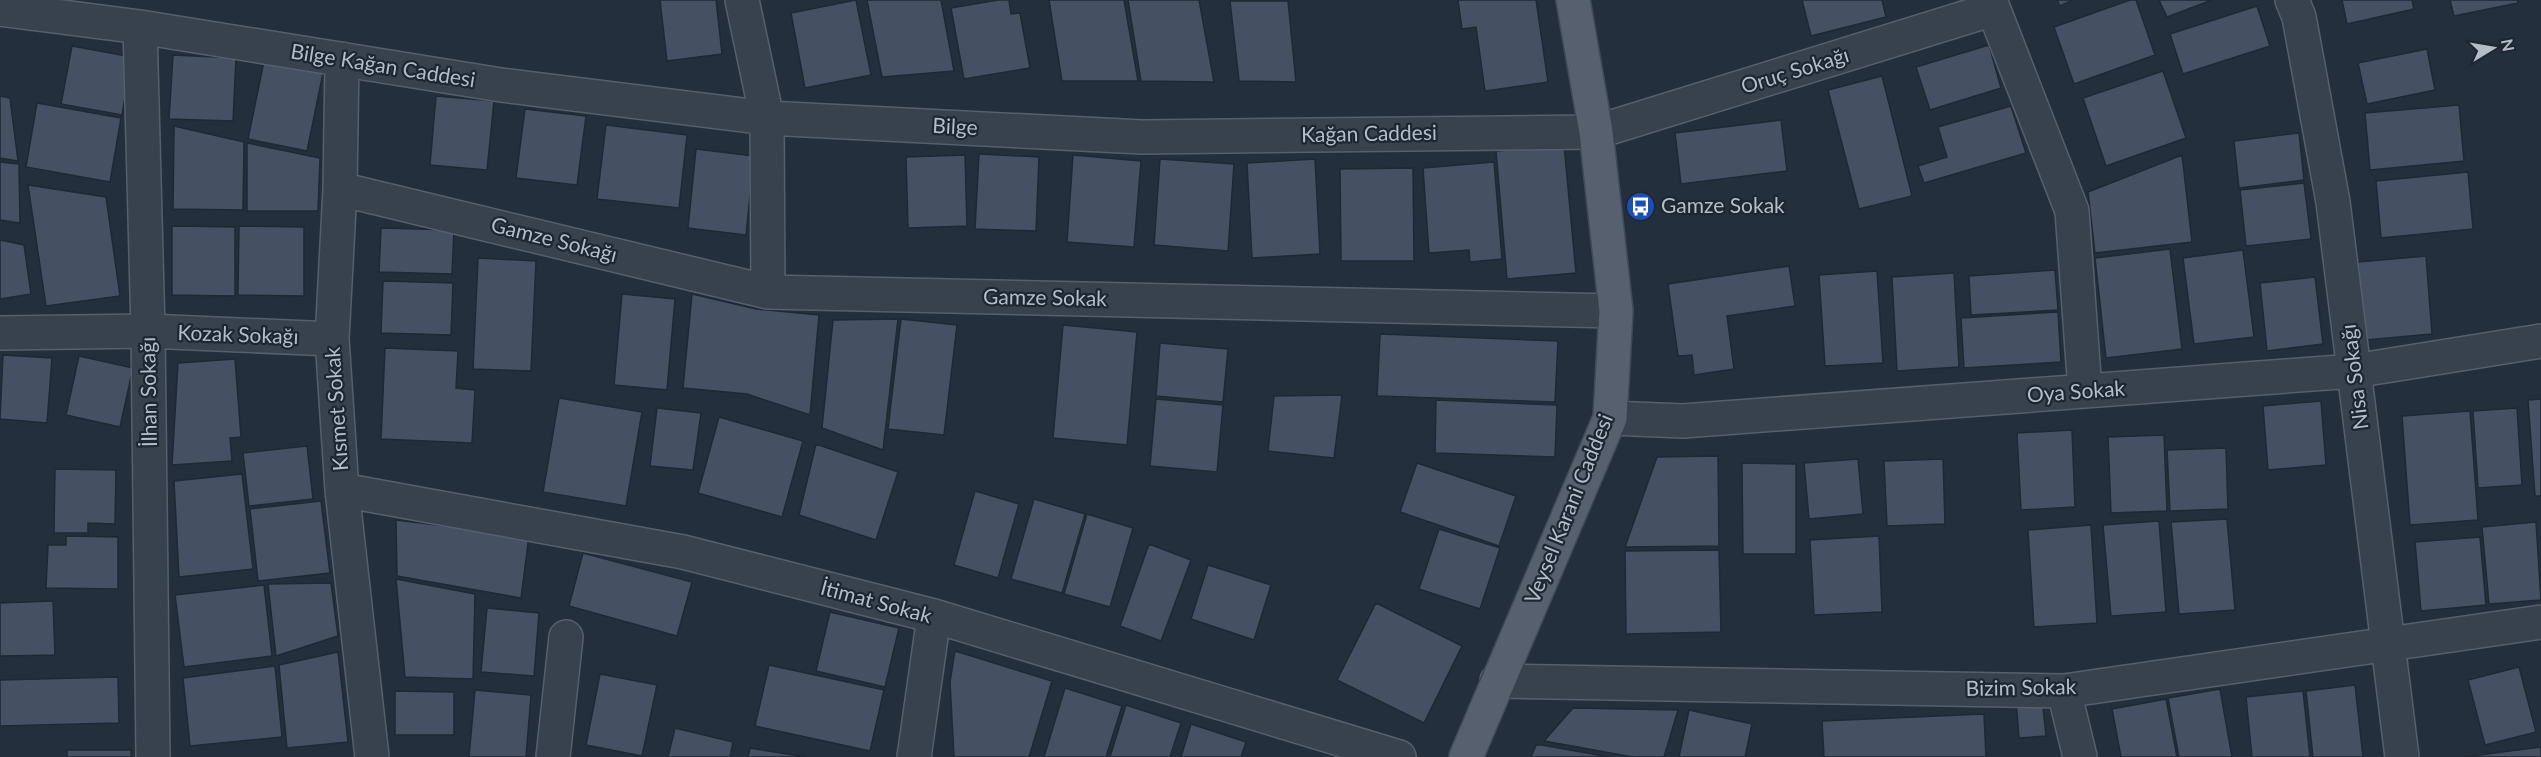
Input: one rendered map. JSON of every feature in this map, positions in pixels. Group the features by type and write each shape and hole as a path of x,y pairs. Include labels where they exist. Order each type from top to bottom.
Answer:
{"main road":[{"name":"Veysel Karani Caddesi","path":"1466,757 1610,418 1616,312 1596,132 1572,0"}],"street":[{"path":"742,0 767,118 768,292"},
{"name":"Nisa Sokağı","path":"2292,0 2299,17 2333,202 2402,757"},
{"name":"Oruç Sokağı","path":"1596,132 1992,5 2072,211 2085,391"},
{"name":"Bilge Kağan Caddesi","path":"0,9 140,27 501,85 767,118"},
{"name":"İlhan Sokağı","path":"140,27 148,331 153,757"},
{"name":"Kısmet Sokak","path":"342,59 340,189 332,339 342,490 372,757"},
{"name":"Bilge","path":"767,118 1142,137"},
{"name":"Kağan Caddesi","path":"1142,137 1596,132"},
{"name":"Gamze Sokağı","path":"340,189 768,292"},
{"name":"Gamze Sokak","path":"768,292 1616,312"},
{"name":"Kozak Sokağı","path":"0,333 148,331 332,339"},
{"name":"Oya Sokak","path":"1610,418 1683,421 2354,371 2541,341"},
{"name":"İtimat Sokak","path":"342,490 683,552 934,616 1399,757"},
{"path":"914,757 934,616"},
{"name":"Bizim Sokak","path":"1497,681 2064,691 2541,622"},
{"path":"553,757 566,637"},
{"path":"2064,691 2080,757"}],"building":[{"path":"660,0 716,0 722,54 667,61"},
{"path":"856,0 871,75 805,88 791,13"},
{"path":"867,0 941,0 954,71 882,77"},
{"path":"1009,0 1011,14 1020,13 1030,68 964,79 951,8"},
{"path":"1049,0 1124,0 1138,81 1062,81"},
{"path":"1128,0 1199,0 1214,82 1141,81"},
{"path":"1458,0 1536,0 1548,82 1485,91 1476,27 1462,29"},
{"path":"1802,0 1882,0 1886,17 1811,36"},
{"path":"2057,0 2073,0 2060,6"},
{"path":"2130,0 2136,0 2155,55 2074,84 2054,27"},
{"path":"2159,0 2212,0 2167,17"},
{"path":"2342,0 2412,0 2414,9 2347,24"},
{"path":"2450,0 2518,0 2518,3 2454,16"},
{"path":"1230,1 1288,1 1296,82 1239,81"},
{"path":"2257,6 2270,46 2183,74 2170,34"},
{"path":"1989,45 2001,88 1930,110 1916,67"},
{"path":"72,46 132,57 122,115 61,104"},
{"path":"2427,49 2435,90 2367,104 2358,63"},
{"path":"173,55 236,58 233,121 169,119"},
{"path":"264,61 323,73 307,151 248,139"},
{"path":"2163,71 2186,138 2106,166 2083,98"},
{"path":"1882,76 1912,196 1859,209 1828,90"},
{"path":"0,96 10,98 18,161 0,158"},
{"path":"436,96 494,101 487,170 430,165"},
{"path":"37,103 121,118 110,182 26,167"},
{"path":"2459,105 2464,161 2370,170 2365,113"},
{"path":"2011,106 2026,153 1924,183 1918,166 1947,157 1938,127"},
{"path":"525,109 586,116 577,185 516,178"},
{"path":"1781,120 1787,171 1681,184 1675,133"},
{"path":"606,125 687,135 679,208 597,199"},
{"path":"174,126 244,142 243,210 173,209"},
{"path":"2299,133 2304,180 2239,188 2234,141"},
{"path":"247,143 320,158 318,211 247,211"},
{"path":"1564,145 1576,273 1507,279 1496,151"},
{"path":"696,149 754,156 746,235 688,228"},
{"path":"979,154 1039,157 1036,231 975,229"},
{"path":"965,155 967,226 908,228 906,157"},
{"path":"1073,155 1141,161 1134,247 1067,242"},
{"path":"2182,155 2192,242 2095,253 2088,192"},
{"path":"1160,159 1234,164 1228,251 1154,245"},
{"path":"1315,159 1320,254 1252,258 1247,163"},
{"path":"0,162 19,164 20,223 0,220"},
{"path":"1494,162 1502,259 1470,262 1469,250 1429,253 1423,168"},
{"path":"1413,168 1414,261 1341,261 1340,169"},
{"path":"2468,172 2473,229 2381,238 2376,181"},
{"path":"2304,183 2311,239 2246,246 2240,190"},
{"path":"28,185 106,197 120,296 46,306"},
{"path":"172,226 235,227 235,296 172,295"},
{"path":"239,226 304,227 304,296 238,295"},
{"path":"381,228 454,230 452,274 379,272"},
{"path":"0,240 24,245 31,294 0,299"},
{"path":"2170,249 2182,349 2106,358 2095,258"},
{"path":"2243,250 2254,337 2194,344 2183,258"},
{"path":"2426,256 2432,334 2365,340 2358,262"},
{"path":"478,258 536,261 531,371 473,369"},
{"path":"1789,266 1795,306 1727,316 1734,369 1694,375 1692,355 1678,356 1668,284"},
{"path":"2055,270 2058,310 1971,315 1969,276"},
{"path":"1877,271 1883,363 1825,366 1819,275"},
{"path":"1954,273 1959,367 1897,371 1892,277"},
{"path":"2315,277 2323,344 2267,351 2260,283"},
{"path":"383,281 453,283 451,335 381,333"},
{"path":"622,294 675,299 667,390 614,385"},
{"path":"692,294 756,309 819,315 810,415 747,394 683,388"},
{"path":"2058,312 2061,362 1964,368 1961,318"},
{"path":"898,319 883,450 822,428 833,320"},
{"path":"901,319 957,325 944,435 888,429"},
{"path":"1063,325 1137,332 1127,445 1053,438"},
{"path":"1380,334 1558,341 1555,402 1377,396"},
{"path":"1160,343 1228,349 1223,402 1156,396"},
{"path":"385,348 458,351 456,388 475,390 472,443 381,439"},
{"path":"3,355 52,358 47,423 0,419"},
{"path":"79,356 133,368 120,427 66,415"},
{"path":"235,359 241,437 230,438 232,461 172,465 178,363"},
{"path":"1342,395 1334,458 1268,451 1274,396"},
{"path":"559,398 642,412 626,506 543,492"},
{"path":"1156,399 1223,405 1217,472 1150,466"},
{"path":"2541,399 2541,496 2535,496 2528,400"},
{"path":"1436,400 1557,405 1555,457 1435,453"},
{"path":"2321,401 2326,465 2268,470 2263,406"},
{"path":"657,408 701,413 693,470 650,466"},
{"path":"2517,408 2522,485 2478,488 2473,411"},
{"path":"2470,411 2478,520 2410,525 2402,416"},
{"path":"719,417 803,441 782,517 698,493"},
{"path":"2072,430 2075,507 2021,510 2017,433"},
{"path":"2164,435 2167,511 2111,513 2108,437"},
{"path":"816,444 898,472 876,540 799,515"},
{"path":"307,446 313,499 249,506 243,453"},
{"path":"2226,448 2228,509 2170,511 2167,450"},
{"path":"1718,456 1719,546 1625,547 1657,457"},
{"path":"1858,459 1863,514 1809,519 1804,463"},
{"path":"1943,459 1945,524 1887,526 1884,461"},
{"path":"1417,463 1516,496 1499,546 1400,512"},
{"path":"1742,463 1796,464 1796,554 1743,554"},
{"path":"55,469 116,470 115,524 88,523 88,533 54,533"},
{"path":"242,474 253,569 179,577 174,481"},
{"path":"975,491 1019,504 998,578 954,565"},
{"path":"1034,499 1085,514 1062,593 1011,579"},
{"path":"321,501 330,573 258,581 250,509"},
{"path":"1087,514 1133,528 1110,607 1064,594"},
{"path":"2227,519 2235,610 2179,614 2171,522"},
{"path":"396,520 529,536 521,598 397,576"},
{"path":"2159,521 2166,612 2111,616 2103,525"},
{"path":"2536,522 2541,600 2489,604 2482,527"},
{"path":"2091,525 2097,623 2034,627 2028,530"},
{"path":"1439,529 1500,548 1480,609 1419,589"},
{"path":"66,536 118,537 118,589 46,588 48,545 66,545"},
{"path":"1879,536 1882,612 1814,615 1810,540"},
{"path":"2480,537 2486,605 2421,611 2415,542"},
{"path":"1149,544 1191,560 1161,641 1120,626"},
{"path":"1719,550 1721,632 1626,634 1625,551"},
{"path":"583,553 692,582 677,636 569,606"},
{"path":"1208,565 1271,585 1254,640 1191,619"},
{"path":"396,579 475,594 473,679 405,677"},
{"path":"331,583 338,636 276,656 268,584"},
{"path":"264,585 272,656 184,667 175,595"},
{"path":"53,601 55,655 0,656 0,603"},
{"path":"1376,603 1462,646 1424,723 1337,680"},
{"path":"487,608 539,613 534,676 481,672"},
{"path":"830,612 899,628 885,687 816,671"},
{"path":"955,651 1052,681 1029,757 954,757 950,682"},
{"path":"338,652 348,742 287,748 279,665"},
{"path":"769,665 884,690 870,751 755,726"},
{"path":"275,666 282,737 190,746 183,678"},
{"path":"2519,667 2536,732 2485,745 2468,680"},
{"path":"600,674 657,685 642,756 586,745"},
{"path":"118,677 119,723 0,726 0,680"},
{"path":"2355,685 2363,757 2313,757 2306,691"},
{"path":"1065,688 1122,706 1106,757 1044,757"},
{"path":"2220,689 2232,757 2179,757 2168,698"},
{"path":"475,690 531,695 526,757 469,757"},
{"path":"395,691 454,692 454,735 395,735"},
{"path":"2303,691 2310,757 2252,757 2246,697"},
{"path":"2042,698 2046,736 2019,738 2016,700"},
{"path":"2166,699 2177,757 2121,757 2112,709"},
{"path":"1126,705 1181,723 1170,757 1110,757"},
{"path":"1573,708 1678,710 1664,757 1633,757 1544,741"},
{"path":"1689,710 1752,724 1745,757 1679,757"},
{"path":"1984,714 1986,757 1824,757 1822,721"},
{"path":"1191,724 1246,742 1241,757 1181,757"},
{"path":"675,728 733,742 730,757 668,757"},
{"path":"1536,745 1542,745 1609,757 1531,757"},
{"path":"2541,747 2541,757 2464,757"},
{"path":"750,748 806,757 748,757"},
{"path":"67,750 131,750 131,757 67,757"}],"place":[{"name":"Gamze Sokak","path":"1640,206"}]}
